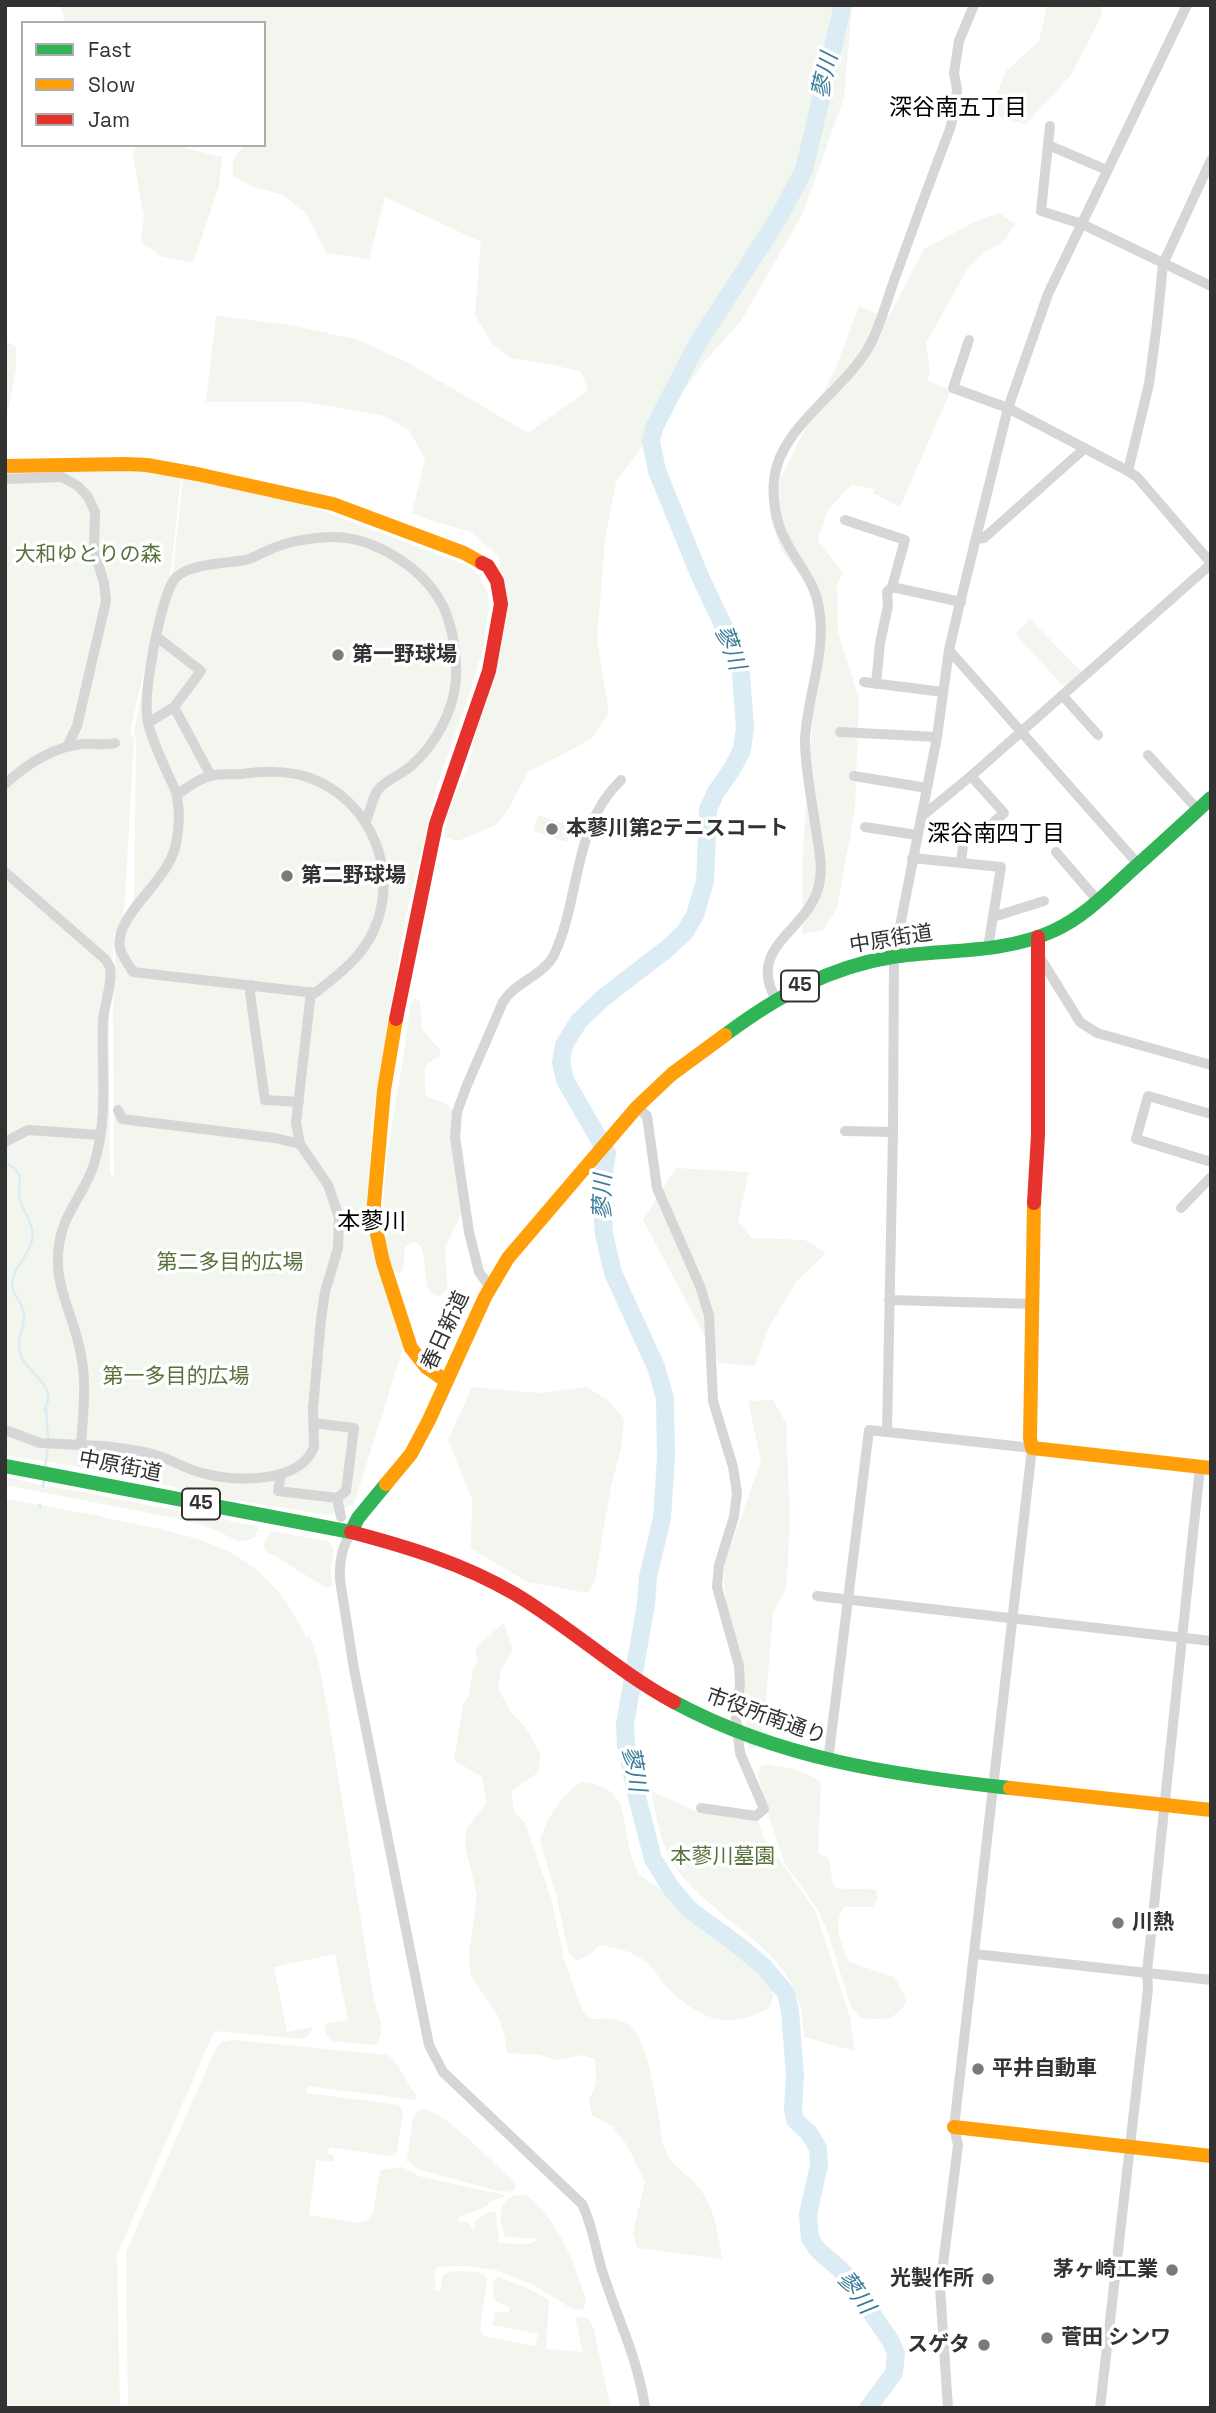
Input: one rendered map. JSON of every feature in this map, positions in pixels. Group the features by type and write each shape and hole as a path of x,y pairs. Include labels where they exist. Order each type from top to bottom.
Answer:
{"street":[{"path":"776,999 766,979 769,960 812,904 821,876 804,740 821,629 814,588 783,537 778,521 773,481 787,443 847,376 871,343 950,128 957,89 954,73 959,41 974,5"},
{"path":"887,1432 894,957 937,737 950,650 1008,408 1048,294 1187,5"},
{"path":"1050,126 1041,211 1082,224 1211,286"},
{"path":"1048,145 1107,170"},
{"path":"1128,471 1149,384 1163,264 1206,180 1211,160"},
{"path":"920,818 1022,731 1210,562 1137,477 1008,408 953,388 970,340"},
{"path":"976,539 984,538 1085,448"},
{"path":"5,466 147,465 333,504 464,553 488,566 497,581 500,604 489,671 436,824 399,998 384,1090 374,1195 373,1215 377,1241 411,1348 415,1357 446,1381"},
{"path":"5,479 52,476 70,480 88,497 94,512 93,550 104,583 106,601 77,726 67,747"},
{"path":"845,520 905,540 892,587 887,592 888,606 880,643 876,684"},
{"path":"133,972 120,950 120,937 134,908 154,887 173,854 179,818 177,795 148,723 148,680 166,597 173,580 191,569 251,559 299,540 333,537 359,541 386,552 427,584 443,606 451,632 456,680 446,715 430,746 410,766 379,789 366,821"},
{"path":"892,587 961,602"},
{"path":"148,723 174,707 201,671 157,637"},
{"path":"950,650 1139,864"},
{"path":"864,682 943,692"},
{"path":"1062,695 1098,735"},
{"path":"174,707 211,776"},
{"path":"840,732 937,737"},
{"path":"5,784 25,766 47,754 67,747 115,743"},
{"path":"1148,755 1198,810"},
{"path":"110,973 133,972 315,993 351,964 374,931 384,891 384,869 379,851 366,821 333,790 312,778 265,771 211,776 177,795"},
{"path":"854,776 927,788"},
{"path":"961,863 965,827 986,829 1004,813 971,776"},
{"path":"490,1287 479,1272 469,1232 455,1138 457,1112 503,1002 510,991 552,959 560,941 590,824 621,780"},
{"name":"中原街道","path":"594,1157 637,1107 673,1074 776,999 822,977 851,967 894,957 988,948 1038,937 1068,923 1098,901 1211,798"},
{"path":"866,827 917,835"},
{"path":"1056,852 1098,901"},
{"path":"912,858 1001,867 988,948"},
{"path":"5,872 105,959 110,967 103,1020 103,1106 100,1135 94,1164 67,1218 58,1252 60,1287 79,1344 83,1365 81,1445"},
{"path":"993,917 1044,901"},
{"path":"948,2408 940,2288 958,2145 954,2127 1032,1448 1030,1438 1035,1175 1038,1135 1038,937"},
{"path":"1039,956 1087,1029 1211,1065"},
{"path":"251,985 265,1100 299,1102"},
{"path":"324,985 336,987"},
{"path":"5,1430 56,1446 122,1448 156,1455 188,1469 219,1477 242,1478 281,1474 296,1469 309,1459 314,1447 313,1423 321,1319 325,1292 338,1248 339,1217 328,1185 300,1144 296,1123 311,992"},
{"path":"1211,1114 1148,1096 1136,1139 1211,1162"},
{"path":"637,1107 646,1116 657,1188 700,1286 709,1315 713,1401 733,1468 737,1493 734,1517 719,1565 717,1587 739,1666 736,1718 740,1753 764,1809 756,1816 701,1808"},
{"path":"118,1110 122,1119 275,1138 300,1144"},
{"path":"8,1140 28,1130 100,1135"},
{"path":"845,1131 893,1132"},
{"name":"春日新道","path":"351,1532 358,1518 411,1454 490,1287 508,1258 594,1157"},
{"path":"1181,1208 1211,1177"},
{"path":"889,1300 1033,1304"},
{"path":"281,1474 278,1491 337,1498 346,1491 354,1428 313,1423"},
{"path":"828,1761 869,1430 1206,1468 1182,1637 1147,1972 1148,1989 1100,2408"},
{"name":"中原街道","path":"5,1466 351,1532"},
{"path":"337,1498 341,1517"},
{"path":"351,1532 343,1547 339,1567 340,1580 354,1669 429,2045 443,2072 582,2204 588,2217 601,2269 634,2357 645,2408"},
{"name":"市役所南通り","path":"351,1532 431,1556 478,1574 541,1612 630,1676 670,1701 726,1728 771,1744 828,1761 895,1774 1211,1811"},
{"path":"817,1596 1211,1641"},
{"path":"975,1954 1211,1980"},
{"path":"954,2127 1211,2156"}],"green space":[{"path":"60,5 852,5 844,98 803,213 741,321 706,360 616,482 605,540 597,639 609,713 590,740 528,772 509,808 496,825 458,841 444,837 447,814 470,763 502,578 498,556 471,532 412,513 425,459 409,430 384,416 307,402 206,402 216,316 283,324 356,339 407,362 528,433 588,390 581,372 510,358 492,344 475,315 481,242 385,197 369,259 326,253 306,213 281,194 253,187 233,176 233,161 243,147 266,147 266,21 65,21"},
{"path":"1047,5 1101,5 1102,15 1071,75 1026,124 1000,118 992,105 1006,71 1039,41"},
{"path":"138,147 181,147 222,157 219,186 193,263 160,256 141,242 144,216 132,152"},
{"path":"999,213 1016,224 1002,243 985,252 968,268 926,343 930,372 927,380 951,390 900,507 873,493 875,489 851,485 828,510 817,540 843,573 837,584 838,633 859,698 855,808 837,909 823,930 802,934 803,847 819,631 807,582 781,550 770,517 775,490 836,367 859,306 888,318 924,249 976,221"},
{"path":"5,341 16,346 16,370 5,425"},
{"path":"115,468 155,471 181,477 170,579 161,600 172,579 183,478 309,506 469,566 480,577 488,594 489,608 483,648 437,786 405,920 371,1124 369,1216 404,1345 354,1504 328,1515 233,1500 92,1469 5,1455 5,471 27,473","holes":["157,613 134,732 136,740 134,899 116,934 113,1007 114,1178 110,1173 109,1012 114,935 123,917 125,898 134,738 130,733"]},
{"path":"1030,619 1083,673 1066,689 1015,634"},
{"name":"本蓼川第2テニスコート","path":"538,815 572,826 567,842 533,831"},
{"path":"415,998 420,1002 422,1029 440,1050 440,1056 428,1063 425,1069 425,1094 445,1103 451,1109 460,1133 464,1162 463,1205 446,1249 447,1289 438,1297 429,1290 424,1257 418,1243 413,1242 405,1247 403,1270 399,1273 393,1271 384,1229 388,1153 411,1003"},
{"path":"676,1168 749,1172 738,1222 752,1238 805,1240 826,1253 796,1282 767,1331 755,1366 719,1363 643,1220"},
{"path":"472,1387 539,1393 586,1387 608,1400 624,1419 621,1449 611,1486 595,1581 588,1593 527,1582 471,1548 472,1499 448,1440"},
{"path":"773,1400 786,1423 790,1520 788,1561 786,1589 773,1612 764,1725 755,1748 749,1749 743,1689 726,1601 725,1562 761,1461 748,1401"},
{"path":"5,1476 257,1526 258,1529 255,1537 239,1541 203,1525 174,1518 5,1485"},
{"path":"5,1499 156,1528 210,1543 254,1568 290,1608 306,1637 310,1637 318,1660 374,2001 381,2024 380,2036 374,2045 332,2041 326,2035 324,2024 348,2020 335,1954 274,1967 287,2032 313,2027 308,2036 303,2039 214,2031 117,2255 120,2408 5,2408"},
{"path":"271,1531 327,1541 334,1553 332,1586 327,1588 266,1551 263,1546"},
{"path":"504,1622 513,1651 501,1669 498,1688 511,1712 529,1732 540,1754 539,1772 511,1791 514,1811 525,1823 551,1898 564,1959 582,2010 590,2019 625,2022 639,2038 650,2070 663,2144 671,2160 694,2182 709,2204 722,2259 637,2248 633,2233 645,2182 627,2145 612,2126 592,2115 589,2101 596,2083 595,2059 582,2055 557,2060 539,2055 507,2053 498,2016 471,1976 469,1955 477,1895 465,1846 466,1829 487,1802 482,1777 454,1760 463,1705 469,1696 473,1669 477,1665 476,1648"},
{"path":"768,1764 803,1772 821,1783 818,1854 828,1857 836,1888 876,1890 878,1900 872,1907 845,1907 838,1927 849,1962 894,1977 906,2003 891,2017 862,2018 851,2007 826,1927 816,1907 784,1862 758,1776 760,1766"},
{"path":"581,1782 598,1785 610,1791 617,1799 622,1808 633,1860 640,1875 718,1930 756,1964 768,1979 773,1993 769,2008 741,2019 715,2018 690,2007 664,1984 649,1965 630,1953 600,1945 577,1961 569,1954 557,1898 540,1840 556,1808"},
{"name":"本蓼川墓園","path":"651,1791 698,1812 706,1809 757,1817 763,1836 816,1912 850,2018 855,2051 804,2037 800,2005 791,1982 777,1963 760,1945 701,1896 670,1858 660,1834"},
{"path":"232,2040 388,2055 417,2096 416,2100 307,2086 307,2093 399,2105 403,2112 397,2151 389,2156 329,2147 328,2154 333,2155 334,2162 316,2160 309,2215 359,2223 368,2220 373,2213 380,2170 403,2167 418,2176 504,2195 489,2202 488,2206 459,2217 458,2221 469,2223 471,2229 475,2228 474,2222 488,2212 493,2212 496,2214 499,2243 530,2244 539,2239 505,2237 501,2222 505,2202 510,2197 526,2195 548,2218 564,2243 586,2300 584,2309 571,2308 534,2285 495,2270 465,2266 436,2267 435,2290 440,2291 443,2275 447,2273 484,2273 487,2279 480,2330 484,2336 535,2346 538,2334 492,2325 495,2312 509,2312 510,2307 495,2301 492,2282 499,2277 531,2290 549,2300 546,2349 583,2352 575,2316 588,2318 593,2327 611,2408 128,2408 126,2252 216,2048 222,2042"},
{"path":"422,2109 444,2119 470,2140 516,2184 515,2190 494,2190 418,2169 407,2160 413,2119"}],"waterway":[{"name":"蓼川","path":"843,5 804,170 778,219 696,346 654,428 651,441 657,471 699,574 731,642 741,674 745,728 742,750 708,809 705,881 695,915 685,932 668,948 603,998 579,1021 564,1045 561,1062 565,1080 607,1153 601,1192 604,1234 613,1273 656,1367 665,1398 666,1458 662,1518 648,1577 646,1604 625,1724 635,1789 653,1859 671,1888 690,1910 764,1967 786,1993 795,2075 795,2120 809,2133 818,2148 819,2165 808,2214 810,2238 817,2249 842,2271 851,2283 896,2353 894,2373 868,2408"},
{"path":"5,1163 15,1169 19,1176 20,1200 33,1234 12,1284 24,1314 19,1350 25,1363 41,1380 48,1394 44,1411"},
{"path":"46,1407 48,1439"},
{"path":"45,1467 48,1446"},
{"path":"43,1487 44,1480"}],"traffic: fast":[{"path":"725,1035 784,996 846,968 892,957 1014,944 1053,931 1075,919 1095,903 1211,798"},
{"path":"5,1466 351,1532 358,1518 386,1484"},
{"path":"674,1702 755,1738 838,1762 923,1777 1010,1788"}],"traffic: slow":[{"path":"5,466 126,464 197,474 333,504 464,553 482,563"},
{"path":"396,1019 384,1090 373,1215 383,1262 411,1348 426,1367 446,1381"},
{"path":"386,1484 411,1454 485,1297 508,1258 637,1107 672,1074 725,1035"},
{"path":"1034,1203 1032,1448 1211,1468"},
{"path":"1010,1788 1211,1810"},
{"path":"954,2127 1211,2156"}],"traffic: jam":[{"path":"396,1019 436,824 489,671 501,604 497,581 488,566 482,563"},
{"path":"1034,1203 1038,1135 1038,937"},
{"path":"351,1532 435,1557 496,1583 674,1702"}],"place":[{"name":"第一野球場","path":"338,655"},
{"name":"本蓼川第2テニスコート","path":"552,829"},
{"name":"第二野球場","path":"287,876"},
{"name":"川熱","path":"1118,1923"},
{"name":"平井自動車","path":"978,2069"},
{"name":"茅ヶ崎工業","path":"1172,2270"},
{"name":"光製作所","path":"988,2279"},
{"name":"菅田 シンワ","path":"1047,2338"},
{"name":"スゲタ","path":"984,2345"}],"district":[{"name":"深谷南五丁目","path":"958,109"},
{"name":"深谷南四丁目","path":"996,835"},
{"name":"本蓼川","path":"372,1223"}],"park label":[{"name":"大和ゆとりの森","path":"88,555"},
{"name":"第二多目的広場","path":"230,1263"},
{"name":"第一多目的広場","path":"176,1377"}]}
